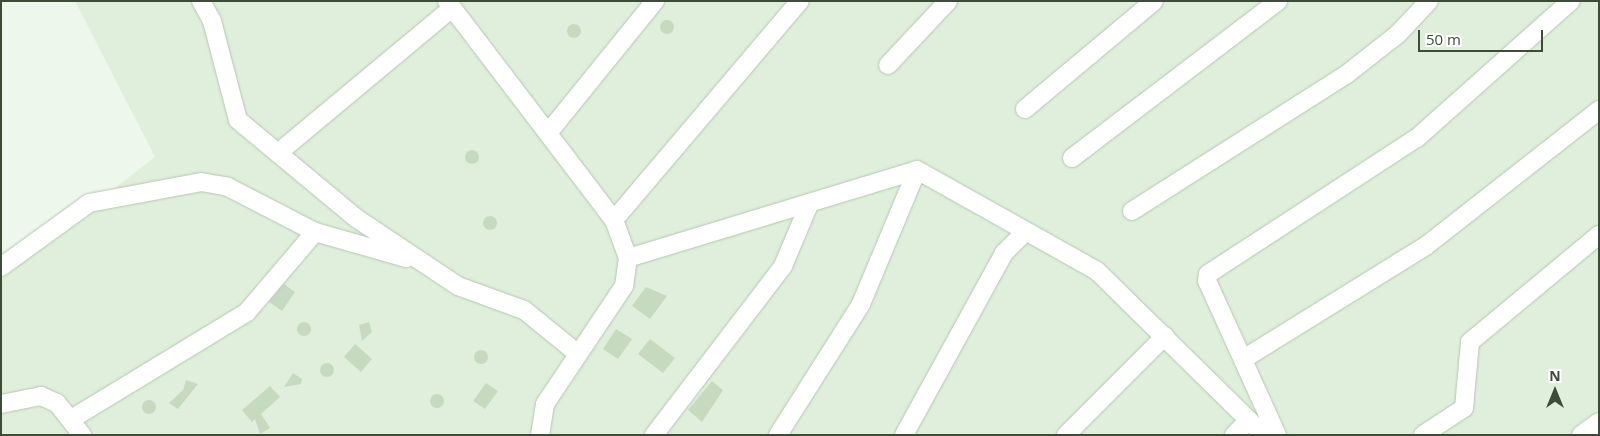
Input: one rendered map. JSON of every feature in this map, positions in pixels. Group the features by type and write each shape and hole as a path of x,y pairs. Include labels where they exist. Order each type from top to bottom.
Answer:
{"street":[{"path":"201,1 212,21 238,120 356,218 458,286 524,310 578,353"},
{"path":"548,133 655,1"},
{"path":"614,220 800,1"},
{"path":"888,65 948,1"},
{"path":"1025,110 1154,1"},
{"path":"1072,158 1278,1"},
{"path":"1132,211 1347,74 1398,34 1429,1"},
{"path":"1277,435 1245,358 1207,281 1208,274 1417,138 1571,1"},
{"path":"278,153 449,5 614,220 628,258 624,286 545,404 540,435"},
{"path":"1245,358 1427,245 1599,110"},
{"path":"628,258 917,170 1097,271 1264,435"},
{"path":"778,435 861,304 917,170"},
{"path":"1,267 89,203 201,182 228,187 315,232 424,263"},
{"path":"654,435 783,266 810,202"},
{"path":"904,435 1004,253 1026,231"},
{"path":"73,418 247,312 315,232"},
{"path":"1423,435 1464,408 1470,342 1599,235"},
{"path":"1066,435 1165,336"},
{"path":"1,404 41,396 57,403 73,418 82,435"},
{"path":"1234,435 1249,420"},
{"path":"1581,435 1599,422"}],"shaded area":[{"path":"75,1 1599,1 1599,435 1,435 1,277 155,157"}],"building":[{"path":"667,20 672,22 674,27 672,32 667,34 662,32 660,27 662,22"},
{"path":"574,24 579,26 581,31 579,36 574,38 569,36 567,31 569,26"},
{"path":"472,150 477,152 479,157 477,162 472,164 467,162 465,157 467,152"},
{"path":"490,216 495,218 497,223 495,228 490,230 485,228 483,223 485,218"},
{"path":"284,284 295,292 282,311 269,302"},
{"path":"646,287 667,296 650,319 632,306"},
{"path":"304,322 309,324 311,329 309,334 304,336 299,334 297,329 299,324"},
{"path":"369,322 372,332 362,341 359,325"},
{"path":"616,329 632,339 618,359 603,349"},
{"path":"650,339 675,358 663,373 638,354"},
{"path":"355,344 372,359 361,372 344,357"},
{"path":"481,350 486,352 488,357 486,362 481,364 476,362 474,357 476,352"},
{"path":"327,363 332,365 334,370 332,375 327,377 322,375 320,370 322,365"},
{"path":"293,373 302,379 301,384 284,387"},
{"path":"186,380 198,384 178,409 169,403 183,390"},
{"path":"712,381 723,390 702,422 688,410"},
{"path":"486,383 498,391 485,409 473,401"},
{"path":"270,386 280,397 261,414 270,428 260,434 255,419 252,422 242,410"},
{"path":"437,394 442,396 444,401 442,406 437,408 432,406 430,401 432,396"},
{"path":"149,400 154,402 156,407 154,412 149,414 144,412 142,407 144,402"}]}
